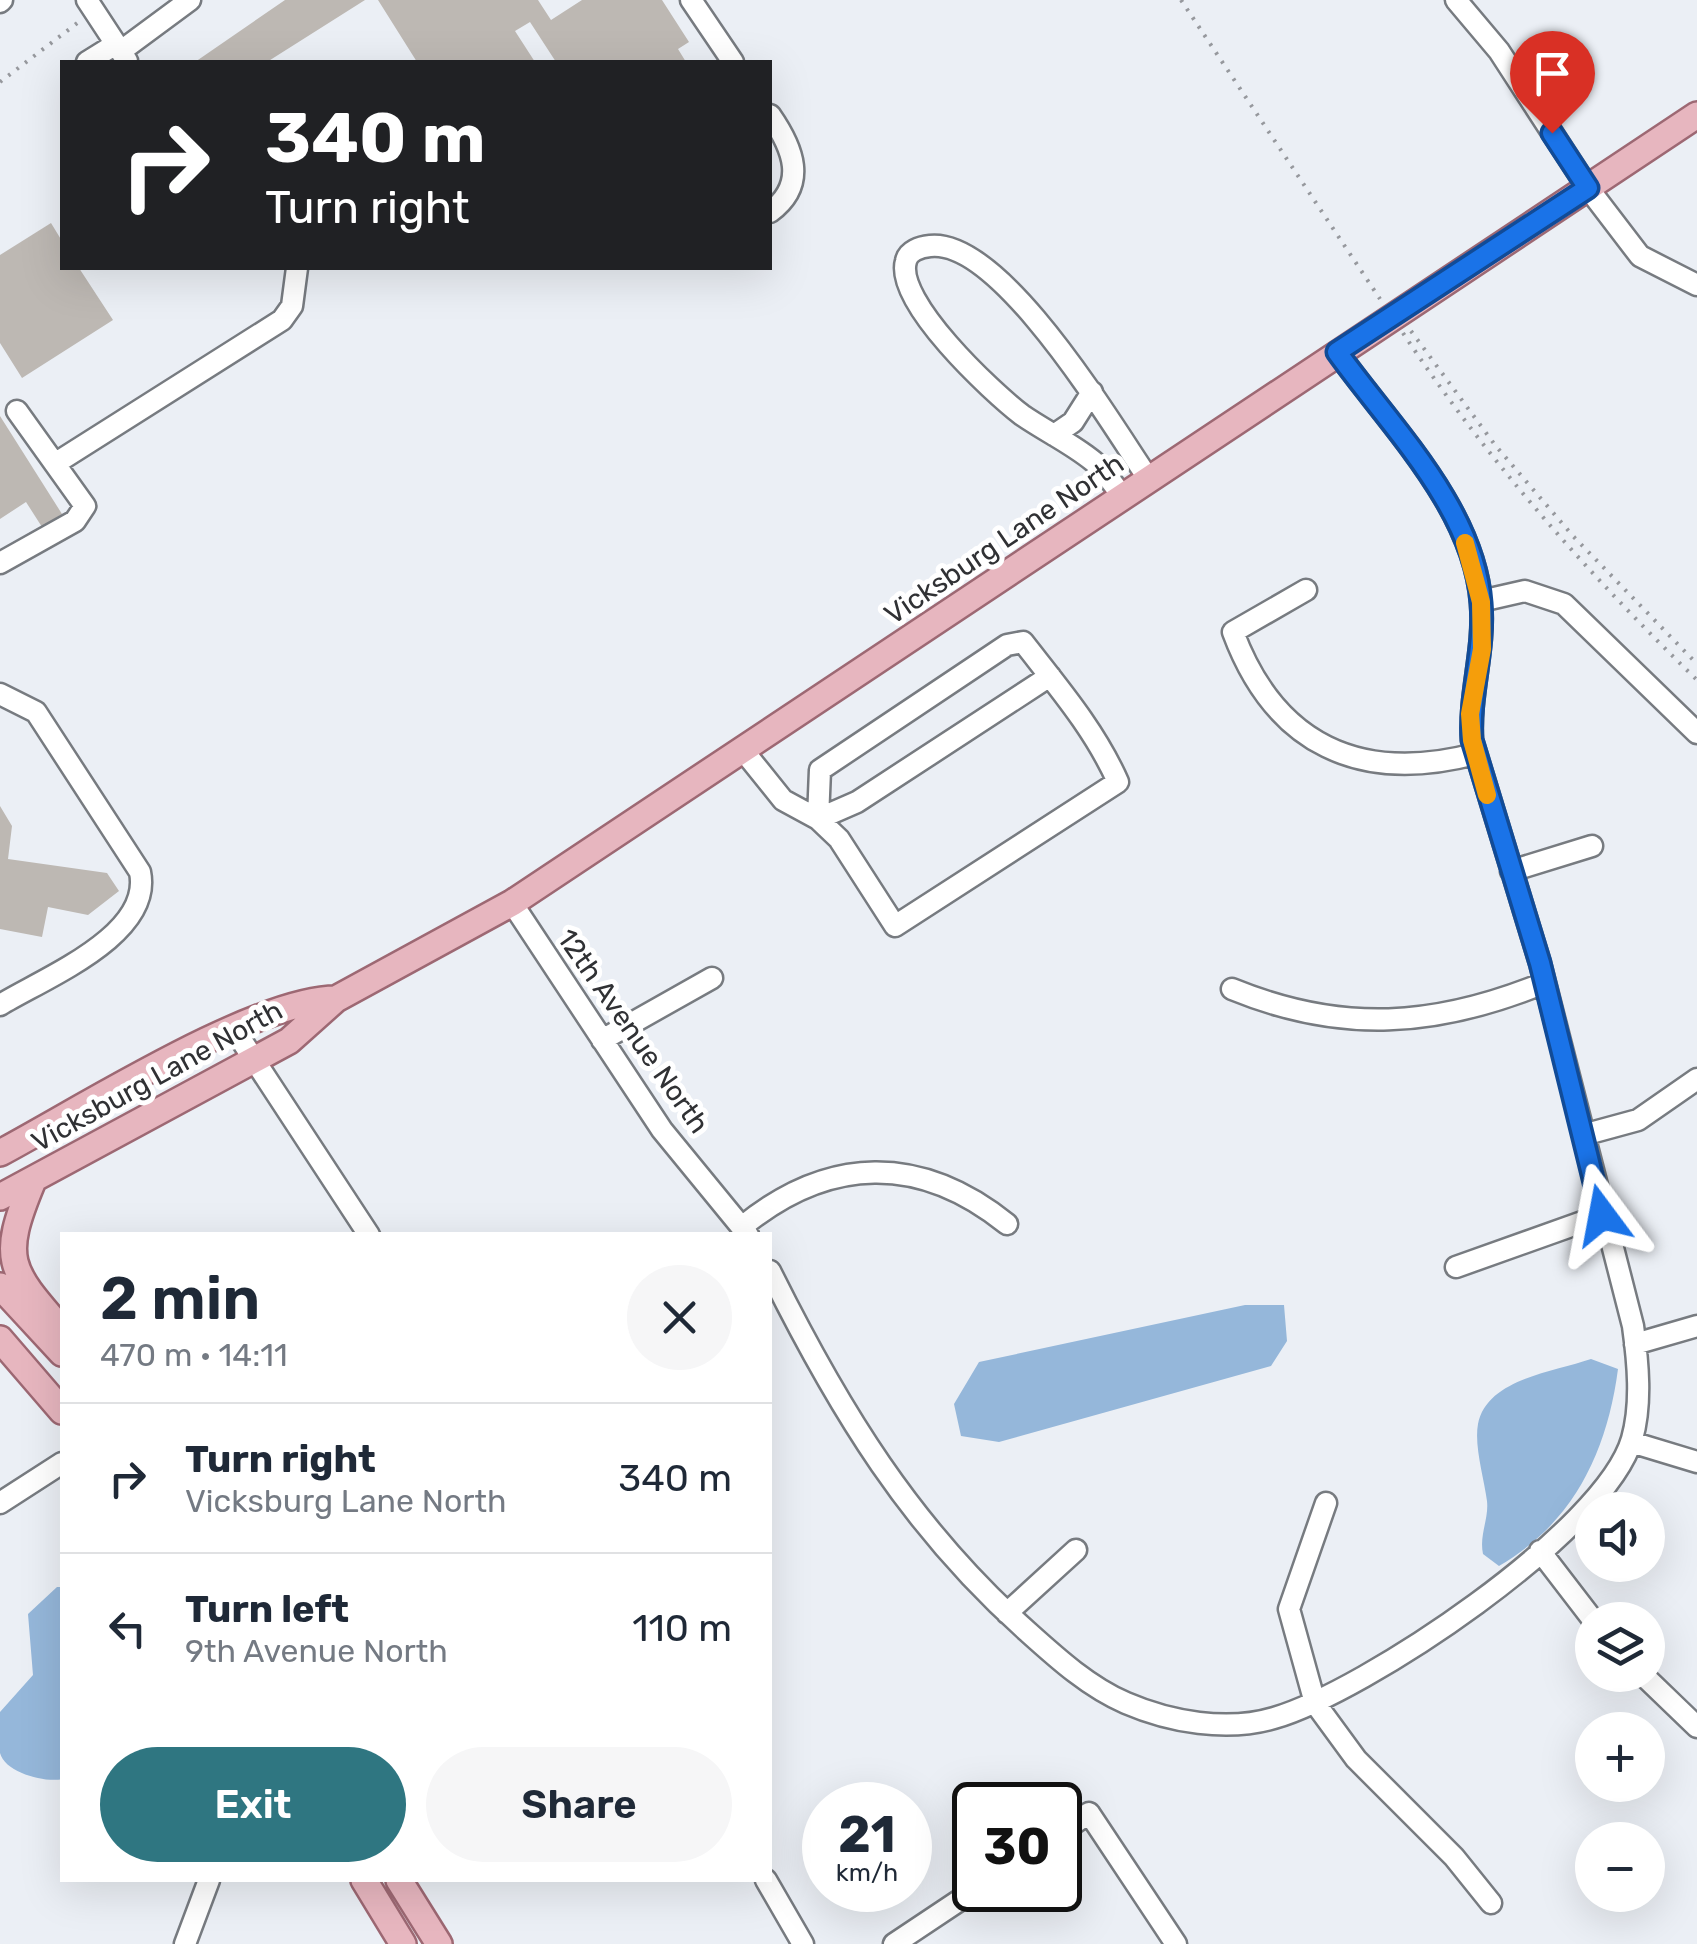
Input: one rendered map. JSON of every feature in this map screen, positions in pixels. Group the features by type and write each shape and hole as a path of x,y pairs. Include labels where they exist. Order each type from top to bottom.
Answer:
{"main road":[{"name":"Vicksburg Lane North","path":"0,1198 254,1060 301,1032 336,998 512,902 1697,116"},
{"name":"Vicksburg Lane North","path":"0,1153 234,1029 294,1003 336,998"},
{"path":"36,1178 8,1220 4,1251 16,1277 60,1328"},
{"path":"0,1286 60,1351"},
{"path":"0,1339 60,1409"},
{"path":"365,1882 403,1944"},
{"path":"401,1882 439,1944"}],"street":[{"path":"95,60 122,53 190,0"},
{"path":"691,0 733,60"},
{"path":"1456,0 1500,52 1588,188 1640,256 1697,285"},
{"path":"94,3 122,53"},
{"path":"772,118 790,147 794,177 789,195 772,210"},
{"path":"1122,496 1096,464 1021,414 948,344 913,298 904,264 908,254 922,246 943,244 963,252 1030,312 1092,392 1148,478"},
{"path":"56,463 282,320 292,306 297,270"},
{"path":"772,1276 840,1408 936,1540 1007,1613 1090,1683 1158,1716 1232,1724 1271,1719 1315,1703 1476,1605 1587,1508 1632,1442 1636,1344 1544,983 1475,754 1470,714 1482,649 1476,570 1442,497 1337,352"},
{"path":"1054,434 1074,422 1092,392"},
{"path":"0,563 75,521 85,506 16,411"},
{"path":"1306,590 1233,632 1246,668 1294,727 1326,748 1362,761 1399,766 1437,764 1475,754"},
{"path":"1481,602 1526,591 1564,604 1697,733"},
{"path":"742,749 783,800 818,819 839,839 895,926 1118,782 1106,756 1023,642 1007,645 820,770 818,819"},
{"path":"818,819 857,802 1050,676"},
{"path":"0,694 36,712 140,872 144,888 137,911 122,930 0,1005"},
{"path":"1511,871 1592,846"},
{"name":"12th Avenue North","path":"512,902 662,1130 746,1231"},
{"path":"602,1040 712,978"},
{"path":"1232,990 1310,1014 1406,1021 1454,1015 1544,983"},
{"path":"234,1029 367,1232"},
{"path":"1583,1135 1638,1120 1697,1080"},
{"path":"746,1231 771,1203 804,1186 838,1175 874,1172 946,1185 978,1202 1006,1224"},
{"path":"1456,1267 1602,1215"},
{"path":"1636,1344 1697,1326"},
{"path":"1632,1442 1697,1462"},
{"path":"0,1503 60,1464"},
{"path":"1326,1503 1289,1609 1315,1703 1356,1758 1454,1857 1491,1903"},
{"path":"1007,1613 1076,1550"},
{"path":"1540,1551 1579,1602"},
{"path":"1661,1692 1697,1727"},
{"path":"1082,1819 1089,1814 1176,1944"},
{"path":"184,1944 207,1882"},
{"path":"767,1882 803,1944"},
{"path":"894,1944 952,1905"}],"path":[{"path":"1181,0 1463,419 1623,607 1697,680"},
{"path":"0,82 94,3"},
{"path":"1392,317 1412,332 1496,445 1572,536 1697,664"}],"water":[{"path":"1245,1305 1284,1305 1287,1341 1271,1366 999,1442 961,1436 954,1404 979,1362"},
{"path":"1591,1359 1618,1369 1605,1429 1582,1483 1547,1529 1499,1566 1483,1554 1487,1501 1478,1452 1478,1424 1494,1397 1541,1373"},
{"path":"60,1587 60,1779 27,1775 10,1766 0,1753 0,1712 33,1675 28,1614"}],"building":[{"path":"285,0 365,0 270,60 198,60"},
{"path":"378,0 538,0 551,20 582,0 662,0 689,42 678,49 685,60 555,60 530,22 515,31 534,60 416,60"},
{"path":"51,223 60,238 60,270 80,270 113,320 22,378 0,343 0,255"},
{"path":"0,416 62,514 42,527 26,502 0,519"},
{"path":"0,806 12,826 8,859 107,873 119,891 88,915 48,907 42,937 0,929"}],"slow traffic":[{"path":"1465,543 1476,570 1481,602 1482,649 1470,714 1472,740 1487,795"}],"route":[{"path":"1552,133 1588,188 1337,352 1442,497 1462,532 1476,570 1482,649 1470,714 1472,740 1540,963 1602,1215"}]}
